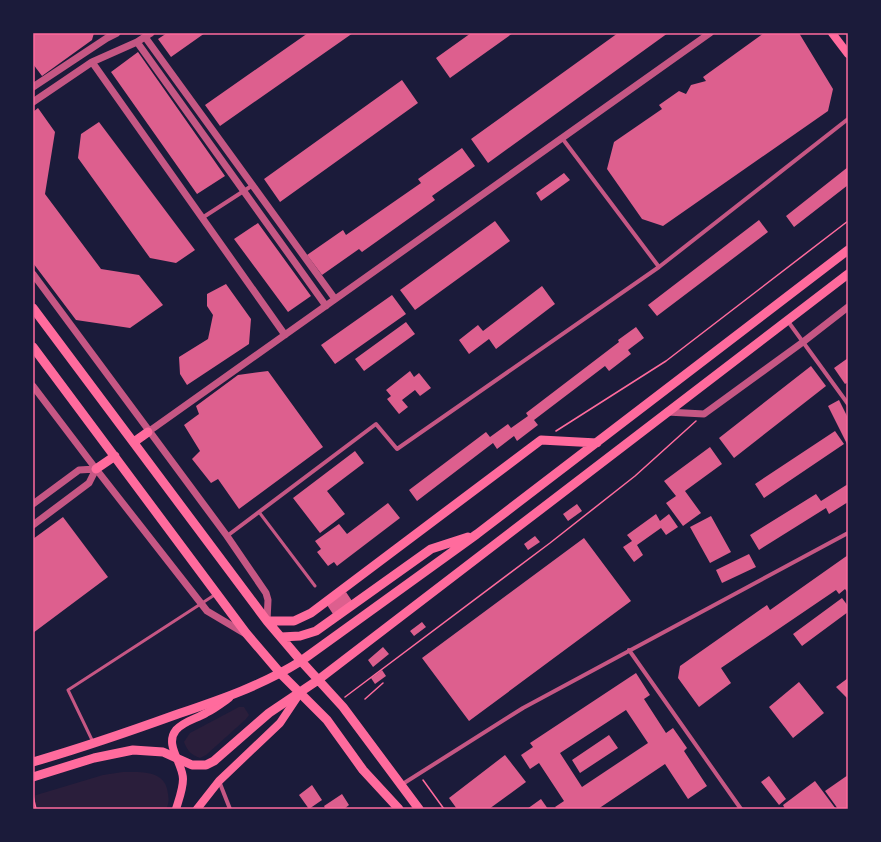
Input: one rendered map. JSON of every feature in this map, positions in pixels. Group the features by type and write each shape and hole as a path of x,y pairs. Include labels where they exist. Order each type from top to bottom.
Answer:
{"main road":[{"path":"832,33 848,54"},
{"path":"33,762 94,744 235,694 281,674 477,534 848,250"},
{"path":"33,777 94,758 133,750 156,751 192,765 214,762 269,713 318,680 848,274"},
{"path":"33,308 267,620 301,661 339,702 419,809"},
{"path":"33,347 246,634 281,674 327,720 363,770 399,809"},
{"path":"134,442 148,432"},
{"path":"267,620 294,621 311,613 541,440 597,443"},
{"path":"96,469 115,456"},
{"path":"281,638 300,636 316,631 431,549 477,534"},
{"path":"197,809 219,781 280,723 300,693"},
{"path":"176,809 183,788 183,778 174,752 172,738 176,730 184,723 206,713 235,694"}],"street":[{"path":"33,86 117,33"},
{"path":"148,432 710,33"},
{"path":"33,102 92,62 137,42 148,35 335,299"},
{"path":"137,42 326,306"},
{"path":"92,62 285,335"},
{"path":"227,536 376,424 397,449 659,267 848,119"},
{"path":"562,138 659,267"},
{"path":"202,218 253,185"},
{"path":"33,274 148,432 227,536 266,593 268,600 267,620"},
{"path":"667,412 704,414 803,342 848,307"},
{"path":"787,320 848,404"},
{"path":"33,386 201,604 213,616 246,634"},
{"path":"33,504 79,470 96,469"},
{"path":"33,525 89,484 96,469"},
{"path":"401,785 523,708 848,533"},
{"path":"629,650 741,809"},
{"path":"219,781 230,809"}],"lane":[{"path":"259,512 315,586"},
{"path":"94,744 68,690 217,593"}],"path":[{"path":"554,432 666,361 848,221"},
{"path":"339,702 353,689 550,543 611,495 635,476 704,414"},
{"path":"365,699 383,683"},
{"path":"419,774 444,809"},
{"path":"33,796 36,809"},
{"path":"39,809 56,809"}],"shaded area":[{"path":"239,707 244,707 249,715 246,719 206,755 200,758 190,752 184,742 190,733"},
{"path":"123,772 152,774 163,780 169,800 166,809 33,809 33,796 103,775"}],"building":[{"path":"33,33 94,33 92,40 42,76 33,64"},
{"path":"167,33 205,33 171,57 158,39"},
{"path":"308,33 353,33 220,126 205,105"},
{"path":"471,33 513,33 450,78 436,58"},
{"path":"618,33 668,33 488,163 471,139"},
{"path":"764,33 799,33 833,89 828,111 663,226 642,219 607,169 614,142 662,109 659,105 679,91 686,94 691,85 706,81 703,77"},
{"path":"138,52 225,176 197,194 111,72"},
{"path":"402,80 418,103 280,202 264,179"},
{"path":"38,108 55,132 45,194 101,269 139,275 163,305 130,328 76,320 33,263 33,112"},
{"path":"99,122 195,250 176,263 150,258 78,158 81,134"},
{"path":"462,148 475,166 432,196 435,200 362,252 359,249 322,275 307,255 343,230 346,235 421,183 418,179"},
{"path":"848,167 848,185 794,227 786,216"},
{"path":"564,173 570,180 541,201 536,193"},
{"path":"759,220 768,232 657,316 648,305"},
{"path":"495,221 510,241 415,310 400,290"},
{"path":"258,223 311,296 288,312 234,239"},
{"path":"226,284 251,319 249,344 187,385 180,374 179,357 208,339 213,315 207,306 207,294"},
{"path":"542,286 555,304 496,349 489,339 469,354 459,340 478,325 483,331"},
{"path":"392,295 406,314 335,364 321,345"},
{"path":"406,322 415,334 364,371 355,359"},
{"path":"636,327 644,338 628,350 631,354 609,371 605,366 534,420 538,425 517,441 514,436 497,449 493,443 417,501 409,490 486,432 490,437 508,424 511,428 528,416 526,413 619,342 618,340"},
{"path":"848,358 848,382 845,384 834,368"},
{"path":"811,366 826,386 734,458 719,438"},
{"path":"268,371 323,447 239,509 218,479 211,483 192,459 200,451 184,425 199,414 196,406 238,375"},
{"path":"410,371 414,377 419,373 431,388 420,396 415,390 402,400 408,407 399,414 387,399 391,396 386,390"},
{"path":"839,400 848,418 848,446 828,406"},
{"path":"835,431 844,444 764,498 755,484"},
{"path":"710,447 722,464 685,491 701,513 683,526 666,503 676,496 664,481"},
{"path":"355,451 364,463 327,491 345,514 320,533 293,498"},
{"path":"848,484 848,502 829,514 826,508 759,550 750,535 816,494 821,501"},
{"path":"388,503 400,518 337,566 334,562 328,566 317,552 321,549 315,541 339,524 347,534"},
{"path":"577,504 582,511 568,521 563,514"},
{"path":"656,514 660,521 669,514 678,527 666,535 661,528 637,545 643,555 634,562 623,547 632,541 627,535"},
{"path":"711,516 731,552 710,563 690,527"},
{"path":"63,517 108,577 33,633 33,539"},
{"path":"535,536 540,542 528,550 524,544"},
{"path":"584,538 631,601 469,721 422,658"},
{"path":"749,554 756,567 722,583 716,570"},
{"path":"848,555 848,593 845,589 839,594 836,590 721,668 731,683 699,707 678,678 680,666 767,605 770,610"},
{"path":"346,592 352,601 333,614 327,605"},
{"path":"842,598 848,606 848,612 802,646 793,634"},
{"path":"422,622 426,627 414,636 410,631"},
{"path":"383,647 389,654 373,667 368,660"},
{"path":"382,670 386,676 375,684 371,678"},
{"path":"636,673 650,695 644,699 666,733 673,728 687,748 684,751 707,786 688,799 665,764 598,809 557,809 555,807 564,801 539,763 530,769 521,755 533,747 530,743","holes":["626,710 648,743 582,787 560,753"]},
{"path":"848,678 848,699 836,687"},
{"path":"799,682 824,713 793,738 769,707"},
{"path":"609,735 618,748 580,773 572,760"},
{"path":"505,755 526,782 489,809 457,809 449,798"},
{"path":"848,775 848,809 838,809 825,791"},
{"path":"769,776 786,799 779,805 761,782"},
{"path":"815,781 836,809 785,809 783,805"},
{"path":"312,785 322,800 309,809 299,795"},
{"path":"342,794 349,805 344,809 323,809 325,808 324,806"},
{"path":"541,799 548,809 527,809"}]}
